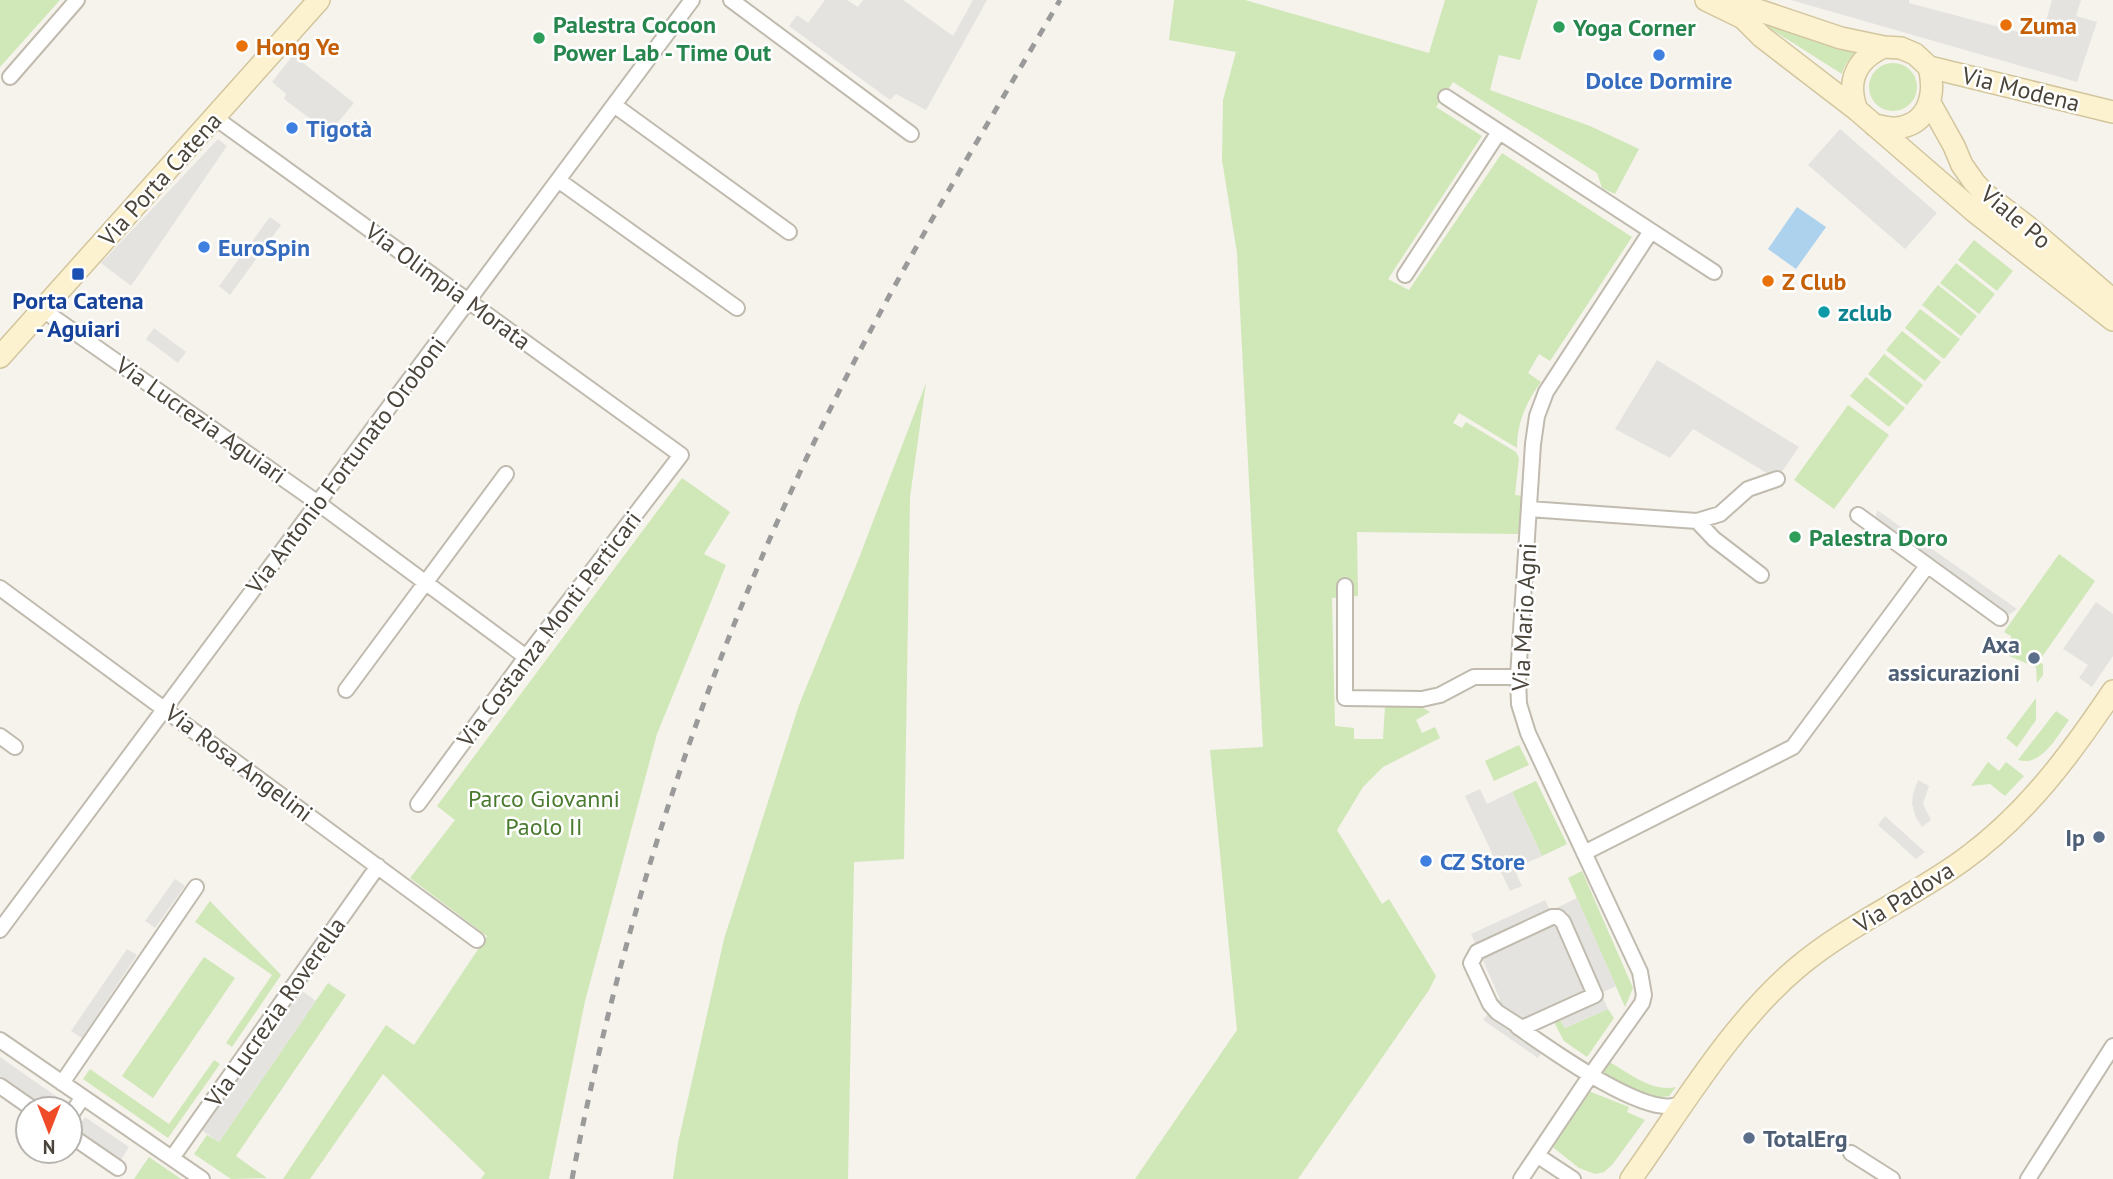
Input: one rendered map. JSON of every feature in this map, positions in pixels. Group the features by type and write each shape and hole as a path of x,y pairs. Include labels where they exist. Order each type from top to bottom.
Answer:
{"main road":[{"name":"Via Porta Catena","path":"0,357 320,0"},
{"name":"Viale Po","path":"1706,0 1743,18 1762,37 1857,110 1975,212 2113,320"},
{"name":"Via Modena","path":"1728,0 1841,38 2113,112"},
{"path":"1857,110 1852,97 1852,83 1855,70 1863,59 1907,54"},
{"name":"Via Modena","path":"1907,54 1933,92 1930,103"},
{"name":"Viale Po","path":"1930,103 1962,165 1985,194 2113,300"},
{"path":"1874,125 1896,129 1917,121 1930,103"},
{"name":"Via Padova","path":"1631,1179 1753,1010 1798,967 1825,946 1964,860 2011,821 2050,780 2113,691"}],"street":[{"path":"10,77 77,0"},
{"name":"Via Antonio Fortunato Oroboni","path":"0,930 692,0"},
{"path":"731,0 911,134"},
{"path":"1446,97 1714,272"},
{"path":"614,105 789,232"},
{"name":"Via Olimpia Morata","path":"214,117 681,455"},
{"path":"1405,275 1499,132"},
{"path":"558,180 737,308"},
{"name":"Via Mario Agni","path":"1590,1076 1642,1003 1644,995 1640,972 1528,733 1519,704 1518,677 1533,444 1542,399 1651,231"},
{"name":"Via Lucrezia Aguiari","path":"43,310 318,503 526,657"},
{"name":"Via Costanza Monti Perticari","path":"418,804 526,657 681,455"},
{"path":"346,690 506,474"},
{"path":"1529,509 1698,521 1720,514 1748,489 1777,479"},
{"path":"1858,515 2000,618"},
{"path":"1698,521 1714,539 1761,575"},
{"path":"1584,853 1793,747 1927,566"},
{"path":"1346,586 1345,698 1422,699 1440,695 1474,677 1518,677"},
{"name":"Via Rosa Angelini","path":"0,588 477,940"},
{"path":"0,736 15,747"},
{"name":"Via Lucrezia Roverella","path":"172,1158 378,866"},
{"path":"62,1083 196,887"},
{"path":"1518,1027 1525,1028 1595,995 1563,922 1558,917 1552,917 1477,952 1472,959 1473,967 1490,1004 1518,1027 1590,1076 1653,1104 1677,1105 1690,1096"},
{"path":"0,1040 80,1095"},
{"path":"2028,1179 2113,1046"},
{"path":"1521,1179 1590,1076"},
{"path":"84,1098 202,1179"},
{"path":"84,1145 118,1168"},
{"path":"1851,1153 1892,1179"},
{"path":"1538,1156 1573,1179"}],"green space":[{"path":"0,0 60,0 0,67"},
{"path":"1174,0 1245,0 1429,53 1445,0 1538,0 1520,60 1499,55 1490,90 1590,126 1639,149 1615,194 1602,188 1597,173 1453,82 1436,107 1482,136 1388,279 1409,290 1502,153 1632,237 1550,361 1539,354 1528,373 1541,382 1523,413 1517,448 1459,413 1453,423 1462,428 1466,422 1516,452 1519,458 1515,495 1524,496 1520,534 1357,532 1358,596 1332,598 1335,726 1354,728 1354,739 1383,739 1385,706 1420,706 1430,712 1416,720 1422,733 1435,727 1440,738 1383,767 1363,787 1337,830 1382,904 1389,899 1436,976 1298,1179 1135,1179 1237,1030 1210,750 1263,747 1237,253 1222,160 1223,100 1236,52 1169,40"},
{"path":"1763,21 1857,54 1847,62 1842,74 1763,24"},
{"path":"1893,63 1910,70 1917,87 1910,104 1893,111 1876,104 1869,87 1876,70"},
{"path":"1974,240 2013,271 1997,291 1958,260"},
{"path":"1956,263 1995,294 1979,314 1940,283"},
{"path":"1938,285 1977,316 1961,336 1922,305"},
{"path":"1920,309 1960,339 1944,359 1905,328"},
{"path":"1902,331 1941,362 1925,381 1886,350"},
{"path":"1884,354 1923,385 1907,405 1868,374"},
{"path":"1866,377 1905,408 1889,427 1850,396"},
{"path":"926,383 910,497 904,859 854,862 848,1179 673,1179 678,1143 724,939 799,705"},
{"path":"1848,405 1889,435 1834,509 1794,480"},
{"name":"Parco Giovanni Paolo II","path":"682,478 730,512 704,554 726,565 657,734 585,1001 549,1179 481,1179 485,1173 383,1074 310,1179 283,1179 386,1025 414,1045 487,936 410,878 455,820 437,806"},
{"path":"2059,554 2095,581 2039,661 2043,665 2043,675 2037,683 2036,667 2009,656 2011,636 2004,632"},
{"path":"2036,698 2036,720 2017,747 2006,738"},
{"path":"2056,711 2069,720 2054,742 2042,755 2034,759 2018,760"},
{"path":"1519,745 1529,765 1494,781 1485,761"},
{"path":"1988,762 1999,771 2006,762 2024,776 2005,796 1990,784 1971,786"},
{"path":"1536,781 1567,844 1542,856 1512,792"},
{"path":"1582,871 1633,988 1625,1007 1568,878"},
{"path":"210,901 281,975 232,1047 226,1043 272,975 195,922"},
{"path":"204,957 235,978 153,1098 122,1076"},
{"path":"328,983 346,995 236,1156 267,1178 231,1179 194,1154 207,1135 219,1142"},
{"path":"1608,1009 1614,1018 1587,1057 1564,1041 1553,1020 1559,1018 1565,1028"},
{"path":"214,1060 220,1064 168,1138 83,1079 90,1069 169,1124"},
{"path":"1608,1061 1649,1084 1676,1087 1669,1096 1656,1098 1598,1074"},
{"path":"1586,1090 1629,1107 1627,1112 1645,1120 1612,1165 1604,1172 1595,1174 1579,1168 1550,1145"},
{"path":"149,1157 181,1179 134,1179"}],"shaded area":[{"path":"825,0 847,0 858,7 863,0 903,0 953,36 973,0 987,0 926,110 896,94 890,100 789,26 797,15 808,23"},
{"path":"1791,0 1909,0 1909,3 2041,38 2052,0 2081,0 2076,16 2097,22 2077,82"},
{"path":"293,55 354,103 329,133 284,99 286,94 272,82"},
{"path":"1840,129 1937,213 1905,249 1808,165"},
{"path":"218,139 227,146 131,286 101,263"},
{"path":"270,217 281,225 230,295 219,286"},
{"path":"154,328 186,352 178,363 146,339"},
{"path":"1657,360 1799,447 1777,479 1693,429 1670,458 1615,429"},
{"path":"1877,510 2017,609 2007,616 1875,522"},
{"path":"2096,602 2113,614 2113,656 2092,687 2079,678 2088,665 2063,649"},
{"path":"1918,780 1929,786 1923,804 1931,820 1922,827 1912,804"},
{"path":"1480,789 1487,804 1512,792 1542,856 1514,869 1522,886 1510,891 1465,796"},
{"path":"1885,816 1925,852 1916,859 1878,825"},
{"path":"175,879 185,886 155,928 145,921"},
{"path":"1577,898 1616,986 1601,993 1608,1009 1565,1028 1553,1006 1528,1017 1513,1034 1541,1053 1538,1058 1483,1020 1500,999 1471,934 1545,900 1550,911"},
{"path":"127,949 137,955 82,1038 71,1031"},
{"path":"298,988 316,1001 219,1142 200,1129"},
{"path":"0,1057 54,1095 27,1095 0,1076"},
{"path":"84,1118 129,1147 121,1160 84,1134"}],"water":[{"path":"1797,207 1826,227 1796,269 1768,249"}],"railway":[{"path":"572,1179 592,1082 642,890 704,702 740,609 779,518 848,373 936,212 1060,0"}],"place":[{"name":"Zuma","path":"2006,25"},
{"name":"Yoga Corner","path":"1559,27"},
{"name":"Palestra Cocoon Power Lab - Time Out","path":"539,38"},
{"name":"Hong Ye","path":"242,46"},
{"name":"Dolce Dormire","path":"1659,55"},
{"name":"Tigotà","path":"292,128"},
{"name":"EuroSpin","path":"204,247"},
{"name":"Porta Catena - Aguiari","path":"78,274"},
{"name":"Z Club","path":"1768,281"},
{"name":"zclub","path":"1824,312"},
{"name":"Palestra Doro","path":"1795,537"},
{"name":"Axa assicurazioni","path":"2034,658"},
{"name":"Ip","path":"2099,837"},
{"name":"CZ Store","path":"1426,861"},
{"name":"TotalErg","path":"1749,1138"}]}
